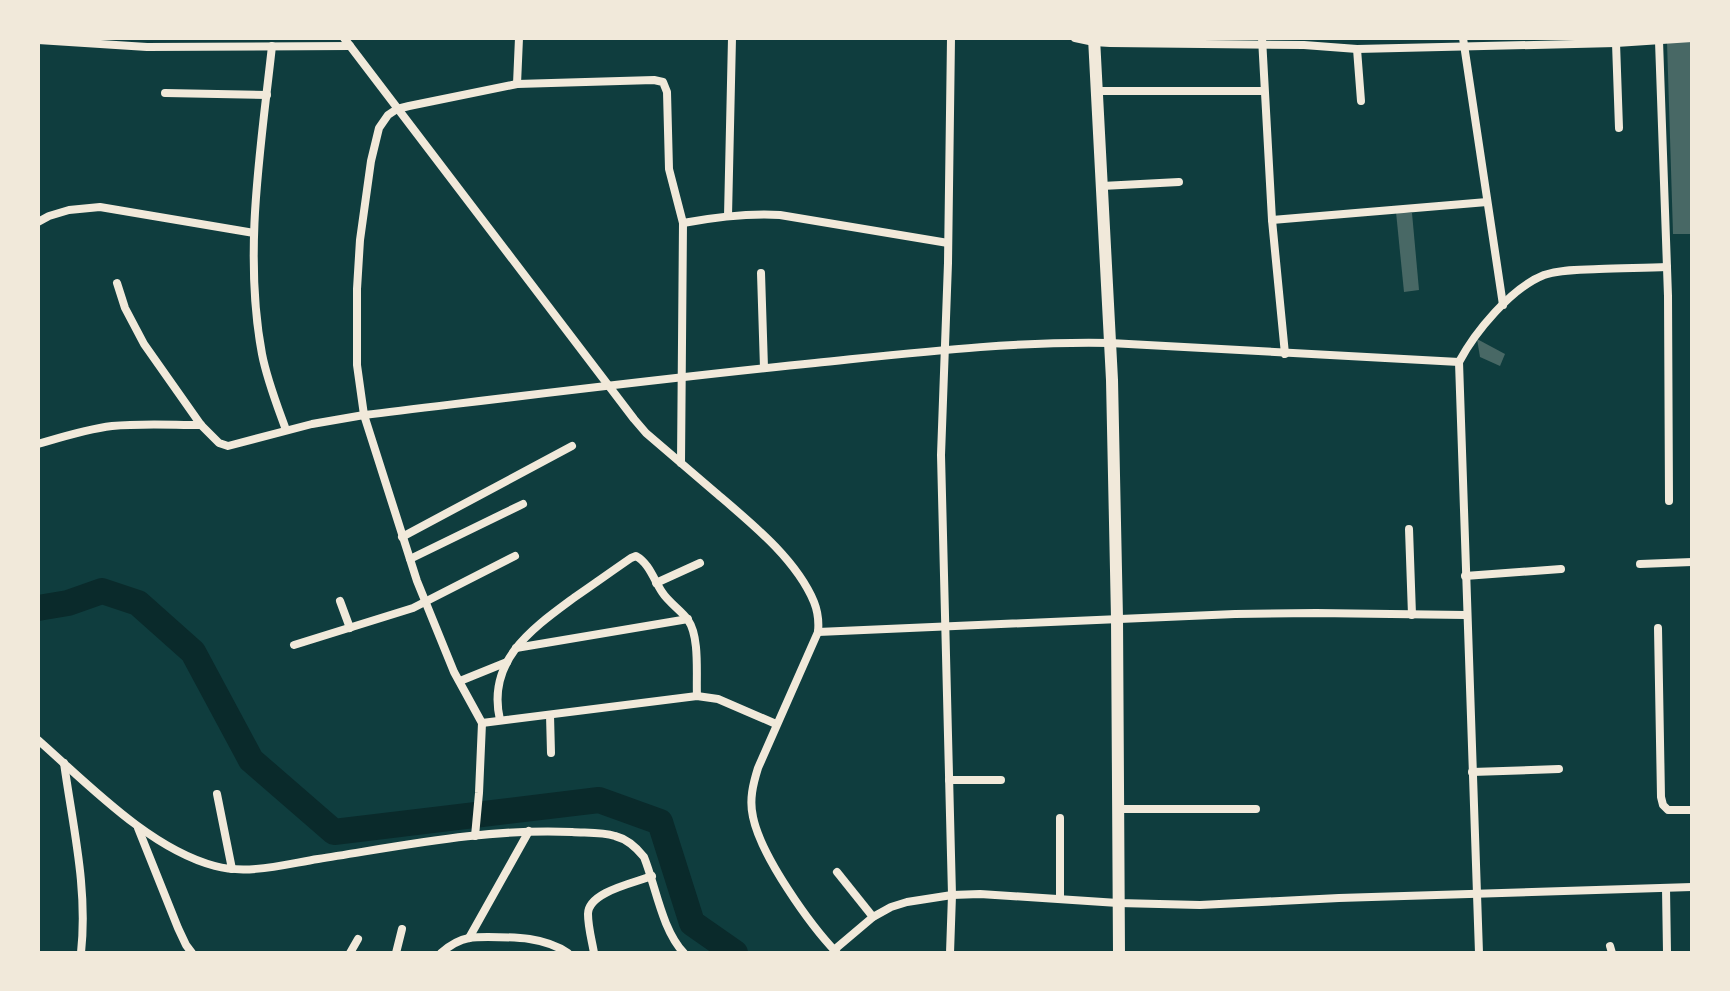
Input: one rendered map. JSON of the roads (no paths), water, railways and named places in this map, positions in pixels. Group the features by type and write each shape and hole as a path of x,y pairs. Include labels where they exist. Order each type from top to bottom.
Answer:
{"main road":[{"path":"1094,40 1110,343 1117,618 1119,953"}],"street":[{"path":"517,84 519,38"},
{"path":"728,216 732,38"},
{"path":"950,953 952,895 941,455 951,38"},
{"path":"1075,38 1262,41 1357,49 1463,42 1616,43 1692,38"},
{"path":"38,40 272,46 347,42 646,433 753,525 785,557 808,590 816,605 818,632 776,724 753,785 753,817 758,835 777,869 814,928 836,951 873,917 891,907 952,895 1200,905 1692,887"},
{"path":"1262,41 1272,220 1285,354"},
{"path":"1659,41 1667,267 1669,501"},
{"path":"1463,42 1503,305"},
{"path":"1616,43 1619,128"},
{"path":"272,46 254,233 254,285 262,355 286,430"},
{"path":"1357,49 1361,101"},
{"path":"475,836 482,723 426,602 402,537 364,415 357,365 358,277 363,212 379,128 388,115 397,109 517,84 663,82 667,92 669,169 683,223 681,463"},
{"path":"1097,91 1264,91"},
{"path":"165,93 267,95"},
{"path":"1102,186 1179,182"},
{"path":"1272,220 1487,202"},
{"path":"38,222 69,210 100,207 254,233"},
{"path":"683,223 728,216 780,215 948,243"},
{"path":"1479,953 1459,362 1472,340 1503,305 1543,275 1667,267"},
{"path":"761,273 764,368"},
{"path":"117,283 125,308 144,344 201,425 219,443 228,446 334,419 608,385 944,350 1110,343 1459,362"},
{"path":"38,444 109,426 201,425"},
{"path":"402,537 572,446"},
{"path":"410,559 523,504"},
{"path":"1409,529 1412,615"},
{"path":"294,645 399,613 515,556"},
{"path":"500,720 499,688 515,648 543,620 631,558 640,558 664,596 693,628 697,696"},
{"path":"1640,564 1692,562"},
{"path":"656,583 700,563"},
{"path":"1465,576 1561,569"},
{"path":"340,601 350,628"},
{"path":"818,632 1279,613 1466,615"},
{"path":"515,648 688,619"},
{"path":"1658,628 1661,797 1668,810 1692,810"},
{"path":"460,681 507,662"},
{"path":"482,723 697,696 718,699 776,724"},
{"path":"550,715 551,753"},
{"path":"38,740 138,827 198,860 232,869 277,866 475,836 529,831 614,835 628,841 644,857 666,921 684,953"},
{"path":"64,763 82,874 84,920 81,953"},
{"path":"1472,772 1559,769"},
{"path":"949,780 1001,780"},
{"path":"217,794 232,869"},
{"path":"1119,809 1256,809"},
{"path":"1060,818 1060,899"},
{"path":"138,827 178,928 192,953"},
{"path":"469,938 529,831"},
{"path":"837,872 873,917"},
{"path":"594,953 588,912 595,898 652,876"},
{"path":"1666,888 1667,953"},
{"path":"396,953 402,929"},
{"path":"441,953 458,941 469,938 532,939 568,953"},
{"path":"350,953 358,939"}],"waterway":[{"path":"38,608 68,603 102,591 138,603 193,652 251,760 334,832 599,800 660,822 692,923 735,953"}]}
